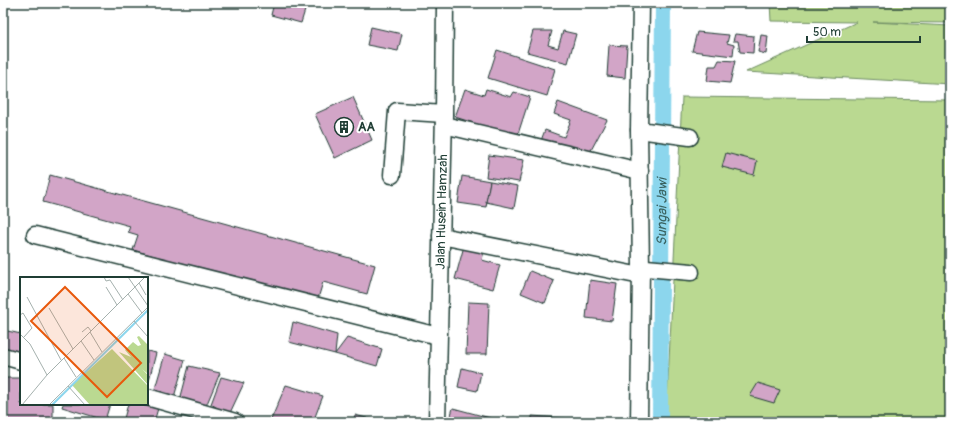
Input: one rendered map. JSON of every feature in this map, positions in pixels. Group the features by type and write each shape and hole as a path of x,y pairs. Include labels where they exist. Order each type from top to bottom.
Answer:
{"street":[{"name":"Jalan Husein Hamzah","path":"437,422 444,119 445,3"},
{"path":"639,422 638,272 640,171 645,131 641,3"},
{"path":"392,175 397,111 444,119 640,171"},
{"path":"645,131 684,136"},
{"path":"35,235 438,336"},
{"path":"441,236 638,272 683,271"},
{"path":"3,356 20,361"},
{"path":"148,397 235,422"}],"green space":[{"path":"770,3 950,3 950,23 873,22 950,26 950,84 746,72 857,22 771,21"},
{"path":"682,97 950,100 950,422 666,422"}],"building":[{"path":"274,3 292,3 306,7 301,23 271,15"},
{"path":"371,27 402,34 398,51 367,45"},
{"path":"533,31 552,31 548,45 558,48 563,31 576,34 568,63 527,52"},
{"path":"697,32 729,35 727,43 734,45 733,56 692,51"},
{"path":"735,34 754,36 753,53 740,52 738,41 733,41"},
{"path":"761,35 768,36 766,54 758,52"},
{"path":"609,45 627,46 625,78 607,76"},
{"path":"497,50 555,69 547,96 488,78"},
{"path":"719,60 735,61 730,83 707,81 709,66 716,66"},
{"path":"465,89 484,95 486,89 511,97 514,92 530,97 517,137 455,117"},
{"name":"AA","path":"353,97 372,140 335,158 315,114"},
{"path":"558,102 607,120 589,154 540,143 545,130 564,137 571,120 554,114"},
{"path":"726,153 757,161 754,175 722,167"},
{"path":"489,155 524,160 519,182 486,177"},
{"path":"50,175 375,265 367,294 323,282 317,302 133,250 138,235 128,232 130,226 43,202"},
{"path":"462,176 490,181 486,207 458,203"},
{"path":"490,181 518,186 514,208 486,202"},
{"path":"464,246 484,251 482,260 500,265 493,289 455,279"},
{"path":"530,271 554,281 545,303 521,293"},
{"path":"590,280 617,284 612,321 586,318"},
{"path":"468,302 489,303 487,354 466,354"},
{"path":"293,322 337,335 335,354 289,342"},
{"path":"3,330 20,334 20,353 3,349"},
{"path":"347,338 382,349 377,366 335,354"},
{"path":"148,351 156,353 148,384"},
{"path":"165,354 185,360 174,397 154,392"},
{"path":"189,366 220,373 206,406 180,400"},
{"path":"462,368 481,373 477,391 458,387"},
{"path":"221,377 244,383 229,415 211,404"},
{"path":"3,378 20,378 20,405 53,405 53,422 3,422"},
{"path":"758,383 780,390 774,403 750,396"},
{"path":"286,385 323,396 313,422 270,422"},
{"path":"63,405 110,405 105,420 62,407"},
{"path":"128,405 159,405 154,422 123,422"},
{"path":"453,408 505,422 449,422"},
{"path":"355,415 378,421 378,422 353,422"},
{"path":"532,416 573,419 572,422 532,422"}],"waterway":[{"name":"Sungai Jawi","path":"660,422 663,3"}],"place":[{"name":"AA","path":"344,127"}]}
